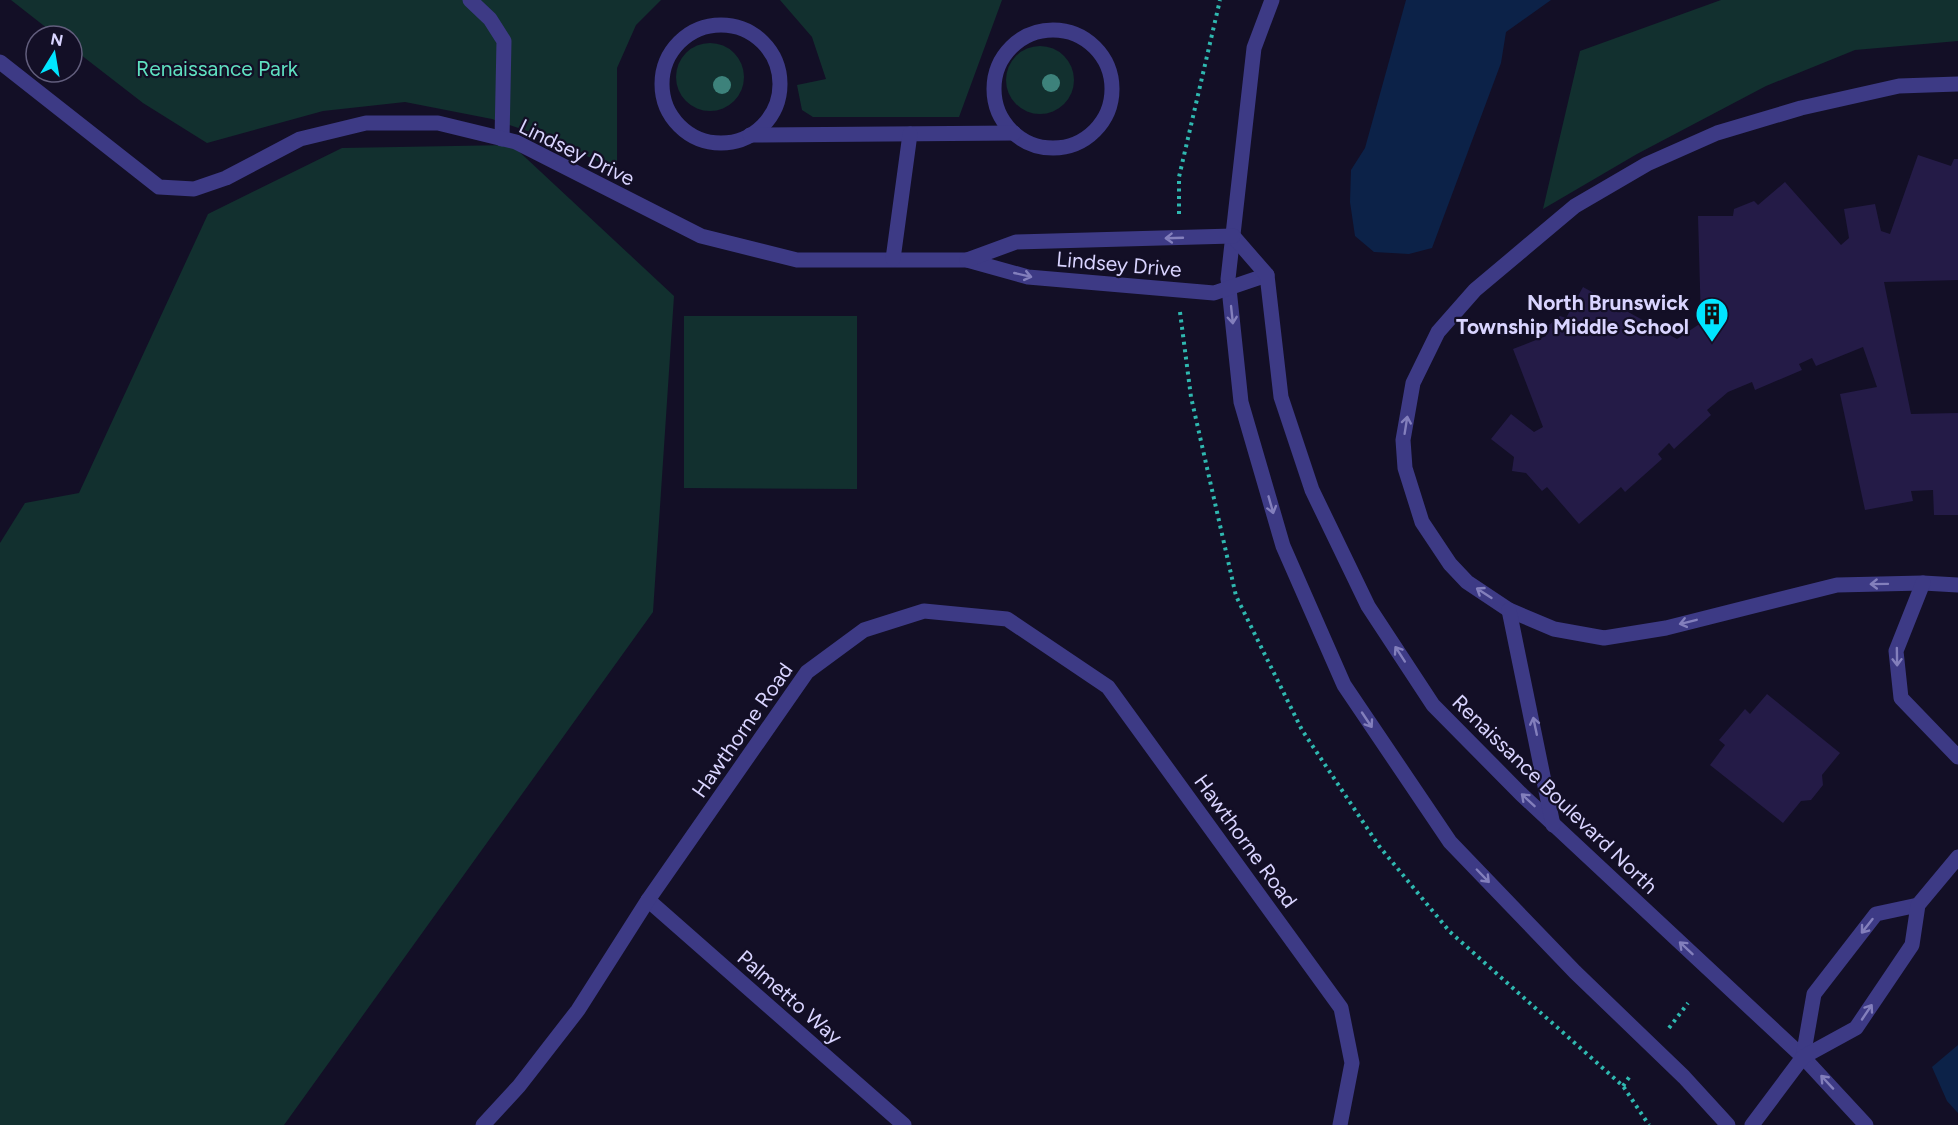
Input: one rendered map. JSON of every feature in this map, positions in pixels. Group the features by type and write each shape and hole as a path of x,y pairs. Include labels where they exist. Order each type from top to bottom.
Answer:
{"street":[{"path":"470,0 490,19 504,41 502,139"},
{"path":"1272,0 1254,48 1229,288 1240,402 1283,546 1344,686 1450,842 1575,972 1684,1077 1728,1125"},
{"path":"750,135 766,123 777,106 780,78 771,52 759,38 742,28 722,24 702,27 684,36 670,52 662,70 662,91 667,110 679,126 696,138 715,143 734,142 750,135 1014,133 1029,143 1047,148 1066,147 1084,141 1099,128 1108,112 1113,93 1112,74 1104,57 1091,42 1074,33 1055,29 1045,30 1035,32 1017,42 1002,57 995,75 994,96 999,116 1014,133"},
{"path":"0,83 4,66"},
{"name":"Lindsey Drive","path":"4,66 159,187 194,189 226,177 300,139 366,123 438,123 516,142 701,236 797,260 967,260 1028,277 1214,293 1267,275"},
{"path":"1958,84 1899,86 1801,108 1717,133 1647,164 1575,206 1475,290 1438,333 1413,383 1403,440 1405,468 1422,522 1450,564 1467,582 1509,610 1554,629 1604,638 1666,628 1837,585 1923,582 1958,585"},
{"path":"893,259 910,134"},
{"path":"1233,236 1267,275"},
{"name":"Lindsey Drive","path":"967,260 1016,242 1233,236"},
{"name":"Renaissance Boulevard North","path":"1267,275 1281,397 1312,490 1368,606 1433,705 1554,825 1803,1058 1866,1125"},
{"path":"1923,582 1896,651 1901,698 1958,757"},
{"path":"1509,610 1554,825"},
{"name":"Hawthorne Road","path":"483,1125 519,1086 578,1010 648,900 807,672 864,630 924,611 1007,619 1108,687 1341,1008 1352,1063 1340,1125"},
{"path":"1752,1125 1803,1058 1856,1028 1912,945 1918,905 1958,857"},
{"name":"Palmetto Way","path":"648,900 904,1125"},
{"path":"1803,1058 1814,994 1876,914 1918,905"}],"path":[{"path":"1669,1028 1688,1003"},
{"path":"1623,1086 1630,1076"}],"green space":[{"name":"Renaissance Park","path":"11,0 661,0 636,25 617,68 617,171 557,141 492,119 405,102 323,111 207,143 143,103 84,57 84,24 42,24"},
{"path":"780,0 1002,0 959,117 813,117 802,110 797,85 826,79 812,37"},
{"path":"1721,0 1958,0 1958,41 1855,50 1766,86 1637,154 1543,209 1580,51"},
{"path":"703,43 717,43 729,48 739,58 744,77 739,96 729,106 717,111 703,111 691,106 681,96 676,84 676,70 681,58 691,48"},
{"path":"1033,46 1047,46 1059,51 1069,61 1074,80 1069,99 1059,109 1047,114 1033,114 1021,109 1011,99 1006,87 1006,73 1011,61 1021,51"},
{"path":"512,145 674,296 653,612 284,1125 0,1125 0,543 25,503 79,493 208,214 342,148"},
{"path":"684,316 857,316 857,489 684,488"}],"water":[{"path":"1406,0 1551,0 1506,32 1501,63 1432,248 1409,254 1374,252 1355,236 1350,202 1351,170 1365,148"},
{"path":"1958,1045 1958,1113 1947,1101 1932,1067"}],"building":[{"name":"North Brunswick Township Middle School","path":"1918,155 1951,166 1954,159 1958,159 1958,280 1884,282 1911,414 1958,413 1958,515 1934,515 1933,490 1911,491 1913,501 1865,510 1840,394 1877,387 1863,347 1816,366 1812,358 1799,364 1802,370 1755,390 1752,382 1728,392 1707,410 1711,415 1674,449 1669,443 1658,454 1662,459 1625,492 1621,487 1579,524 1547,487 1542,491 1526,473 1512,471 1514,457 1491,439 1511,414 1534,432 1543,427 1513,349 1546,336 1543,330 1560,316 1566,318 1583,287 1677,339 1701,323 1698,216 1733,216 1734,209 1754,201 1758,205 1785,182 1841,245 1849,238 1844,209 1875,204 1881,231 1890,234"},
{"path":"1767,694 1840,753 1822,775 1823,785 1811,800 1801,801 1783,823 1710,765 1725,745 1719,740 1745,709 1750,714"}],"place":[{"name":"North Brunswick Township Middle School","path":"1712,343"}]}
